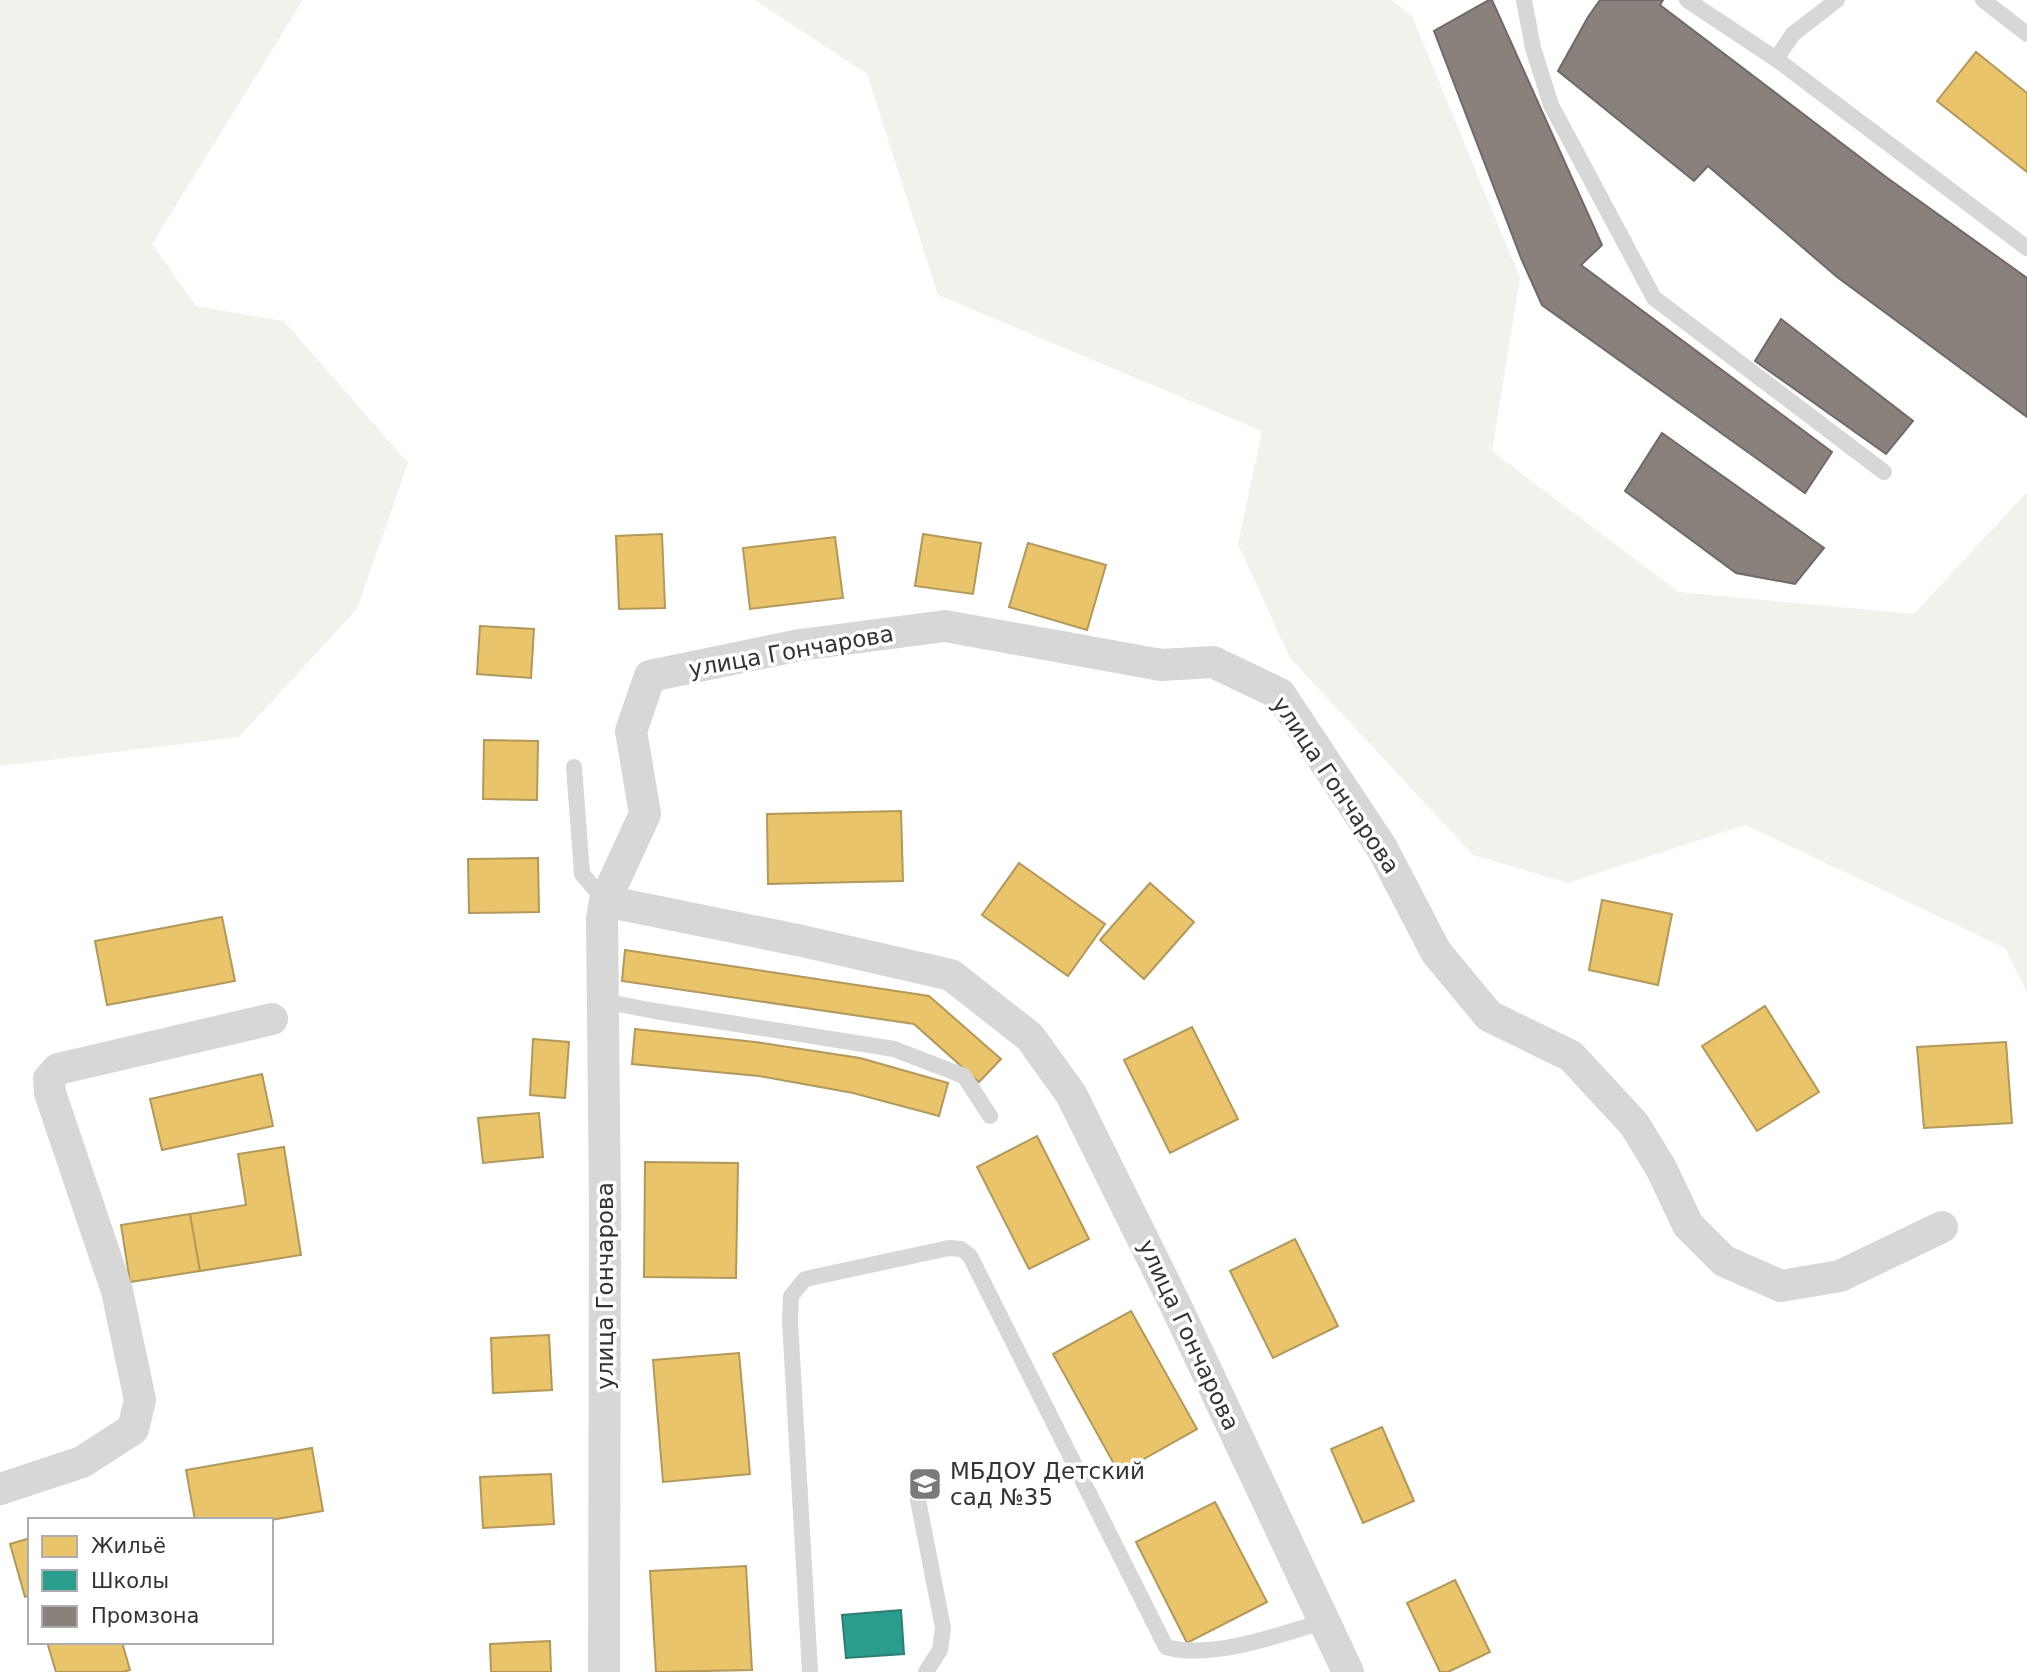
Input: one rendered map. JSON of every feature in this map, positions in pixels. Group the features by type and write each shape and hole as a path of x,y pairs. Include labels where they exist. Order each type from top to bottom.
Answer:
{"street":[{"name":"улица Гончарова","path":"604,1672 602,919 605,901 645,814 631,731 650,676 800,645 945,626 1161,665 1213,662 1280,694 1382,848 1436,952 1489,1016 1571,1056 1616,1104 1634,1124 1661,1168 1688,1225 1724,1261 1782,1286 1840,1276 1942,1227"},
{"name":"улица Гончарова","path":"605,901 951,975 1030,1037 1071,1094 1175,1304 1322,1622 1348,1672"},
{"path":"0,1489 82,1462 133,1429 140,1400 117,1291 50,1093 49,1079 58,1069 272,1019"}],"lane":[{"path":"1524,0 1533,48 1551,105 1654,298 1884,472"},
{"path":"1687,0 1776,60 2027,248"},
{"path":"1776,60 1793,34 1837,0"},
{"path":"1983,0 2027,34"},
{"path":"574,767 582,874 605,901"},
{"path":"603,1001 894,1049 964,1076 990,1116"},
{"path":"810,1672 790,1321 791,1296 805,1279 948,1248 961,1249 970,1256 1166,1647 1197,1650 1246,1644 1322,1622"},
{"path":"918,1500 943,1628 940,1650 926,1672"}],"shaded area":[{"path":"0,0 303,0 152,244 196,306 284,321 408,463 357,609 239,737 0,766"},
{"path":"755,0 1392,0 1412,16 1520,278 1492,451 1679,592 1914,614 2027,492 2027,993 2005,948 1745,825 1568,883 1473,855 1290,658 1238,544 1262,431 938,295 867,74"}],"building: Жильё":[{"path":"1976,52 2027,93 2027,172 1937,101"},
{"path":"662,534 665,608 619,609 616,536"},
{"path":"923,534 981,543 973,594 915,586"},
{"path":"835,537 843,598 750,609 743,548"},
{"path":"1028,543 1106,565 1087,630 1009,607"},
{"path":"480,626 534,629 531,678 477,674"},
{"path":"484,740 538,741 537,800 483,799"},
{"path":"901,811 903,881 768,884 767,814"},
{"path":"538,858 539,912 469,913 468,859"},
{"path":"1019,863 1105,924 1068,976 982,915"},
{"path":"1150,883 1194,922 1144,979 1100,940"},
{"path":"1602,900 1672,914 1658,985 1589,970"},
{"path":"222,917 235,981 107,1005 95,941"},
{"path":"625,950 929,996 1001,1059 979,1082 914,1024 622,981"},
{"path":"1765,1006 1819,1092 1757,1131 1702,1046"},
{"path":"1192,1027 1238,1119 1170,1153 1124,1060"},
{"path":"635,1029 755,1042 860,1058 948,1083 939,1116 853,1093 759,1076 632,1064"},
{"path":"533,1039 569,1042 565,1098 530,1095"},
{"path":"2006,1042 2012,1123 1924,1128 1917,1047"},
{"path":"262,1074 273,1126 162,1150 150,1099"},
{"path":"539,1113 543,1157 483,1163 478,1118"},
{"path":"1037,1136 1089,1239 1029,1269 977,1167"},
{"path":"284,1147 301,1255 200,1271 190,1214 246,1205 238,1154"},
{"path":"645,1162 738,1163 736,1278 644,1277"},
{"path":"190,1214 200,1271 130,1282 121,1225"},
{"path":"1295,1239 1338,1326 1273,1358 1230,1271"},
{"path":"1131,1311 1197,1429 1119,1473 1053,1354"},
{"path":"549,1335 552,1390 493,1393 491,1338"},
{"path":"739,1353 750,1474 663,1482 653,1360"},
{"path":"1382,1427 1414,1501 1363,1523 1331,1449"},
{"path":"312,1448 323,1511 273,1520 195,1518 186,1470"},
{"path":"551,1474 554,1524 483,1528 480,1477"},
{"path":"1215,1502 1267,1602 1187,1643 1136,1542"},
{"path":"28,1539 28,1596 25,1597 10,1544"},
{"path":"746,1566 752,1670 656,1672 650,1571"},
{"path":"1455,1580 1490,1652 1448,1672 1440,1672 1407,1603"},
{"path":"550,1641 551,1672 491,1672 490,1644"},
{"path":"48,1644 123,1644 130,1670 123,1672 56,1672"}],"building: Школы":[{"path":"901,1610 904,1654 846,1658 842,1615"}],"building: Промзона":[{"path":"1492,0 1602,245 1581,265 1832,452 1805,493 1542,305 1521,258 1434,31"},
{"path":"1600,0 1663,0 1660,5 1886,177 2027,278 2027,417 1837,277 1708,166 1694,181 1558,71"},
{"path":"1781,319 1913,421 1886,454 1755,361"},
{"path":"1662,433 1824,548 1795,584 1736,573 1625,491"}],"place":[{"name":"МБДОУ Детский сад №35","path":"925,1484"}]}
